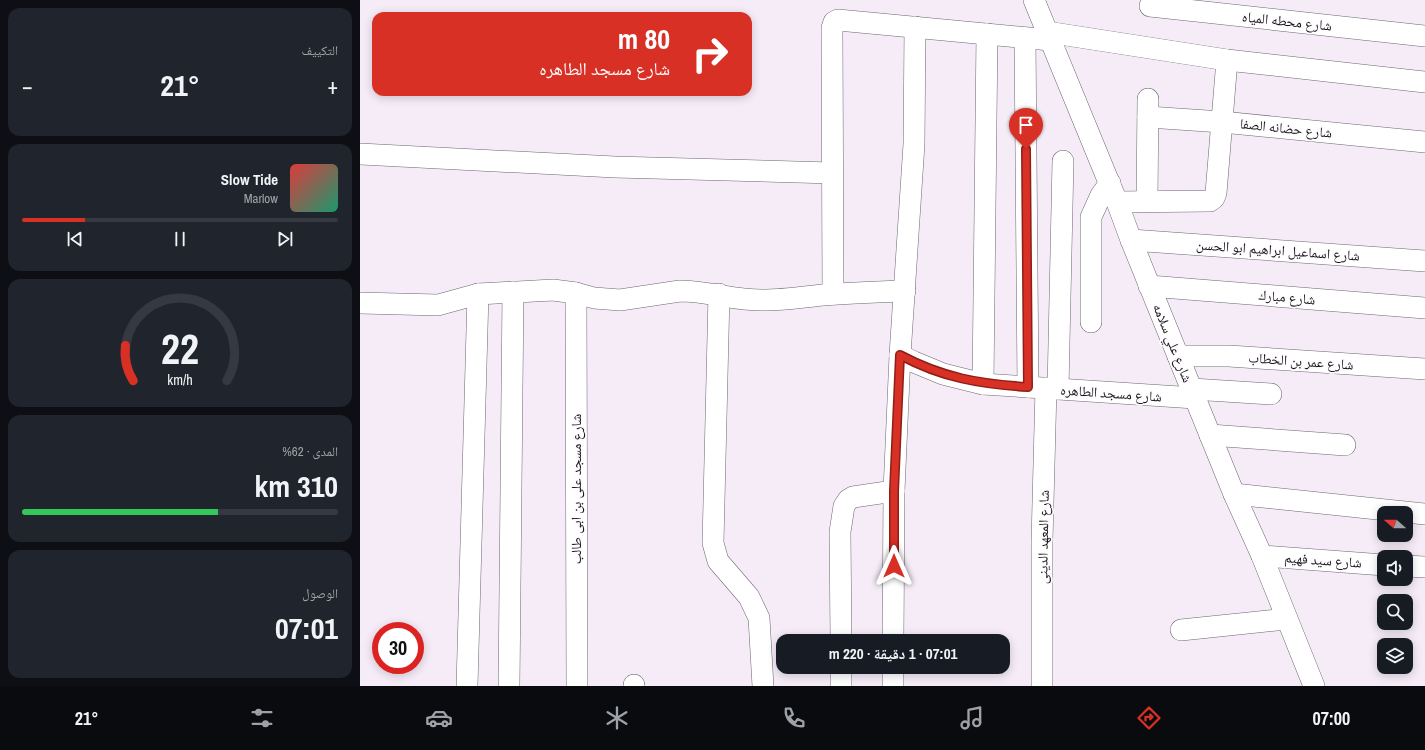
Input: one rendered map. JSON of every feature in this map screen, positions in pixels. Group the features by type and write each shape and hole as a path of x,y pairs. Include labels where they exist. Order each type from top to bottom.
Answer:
{"street":[{"name":"شارع علي سلامه","path":"1034,0 1114,192 1131,240 1193,394 1234,494 1262,556 1314,686"},
{"name":"شارع محطه المياه","path":"1150,6 1425,36"},
{"path":"833,294 832,25 838,20 1025,38 1048,36 1227,60 1425,82"},
{"path":"894,634 894,491 900,355 914,144 915,27"},
{"path":"983,384 987,34"},
{"path":"1025,38 1044,388"},
{"path":"1091,322 1091,217 1101,195 1114,192 1147,201 1210,201 1214,198 1216,193 1227,60"},
{"name":"شارع حضانه الصفا","path":"1147,201 1148,108 1222,122 1425,142"},
{"path":"360,154 615,167 832,173"},
{"path":"1044,388 1063,161"},
{"name":"شارع اسماعيل ابراهيم ابو الحسن","path":"1131,240 1425,261"},
{"name":"شارع مبارك","path":"1150,286 1425,308"},
{"path":"360,303 438,305 478,294 553,290 576,293 607,300 620,300 680,291 702,292 745,299 764,300 833,294 905,291"},
{"path":"510,686 513,292"},
{"name":"شارع مسجد على بن ابى طالب","path":"576,293 577,686"},
{"path":"468,686 478,294"},
{"path":"719,294 713,543 718,561 749,597 759,618 763,686"},
{"name":"شارع مسجد الطاهره","path":"900,355 943,374 983,384 1193,394 1271,394"},
{"name":"شارع عمر بن الخطاب","path":"1178,356 1229,356 1425,369"},
{"name":"شارع المعهد الدينى","path":"1042,686 1044,388"},
{"path":"1210,435 1345,445"},
{"path":"841,634 840,532 844,506 848,500 853,497 894,491"},
{"path":"1234,494 1425,514"},
{"name":"شارع سيد فهيم","path":"1262,556 1377,564"},
{"path":"1413,566 1425,567"},
{"path":"1181,630 1286,619"},
{"path":"841,674 841,686"},
{"path":"893,674 893,686"}],"route":[{"path":"894,566 894,491 900,355 928,369 963,380 1001,386 1028,387 1026,149"}]}
